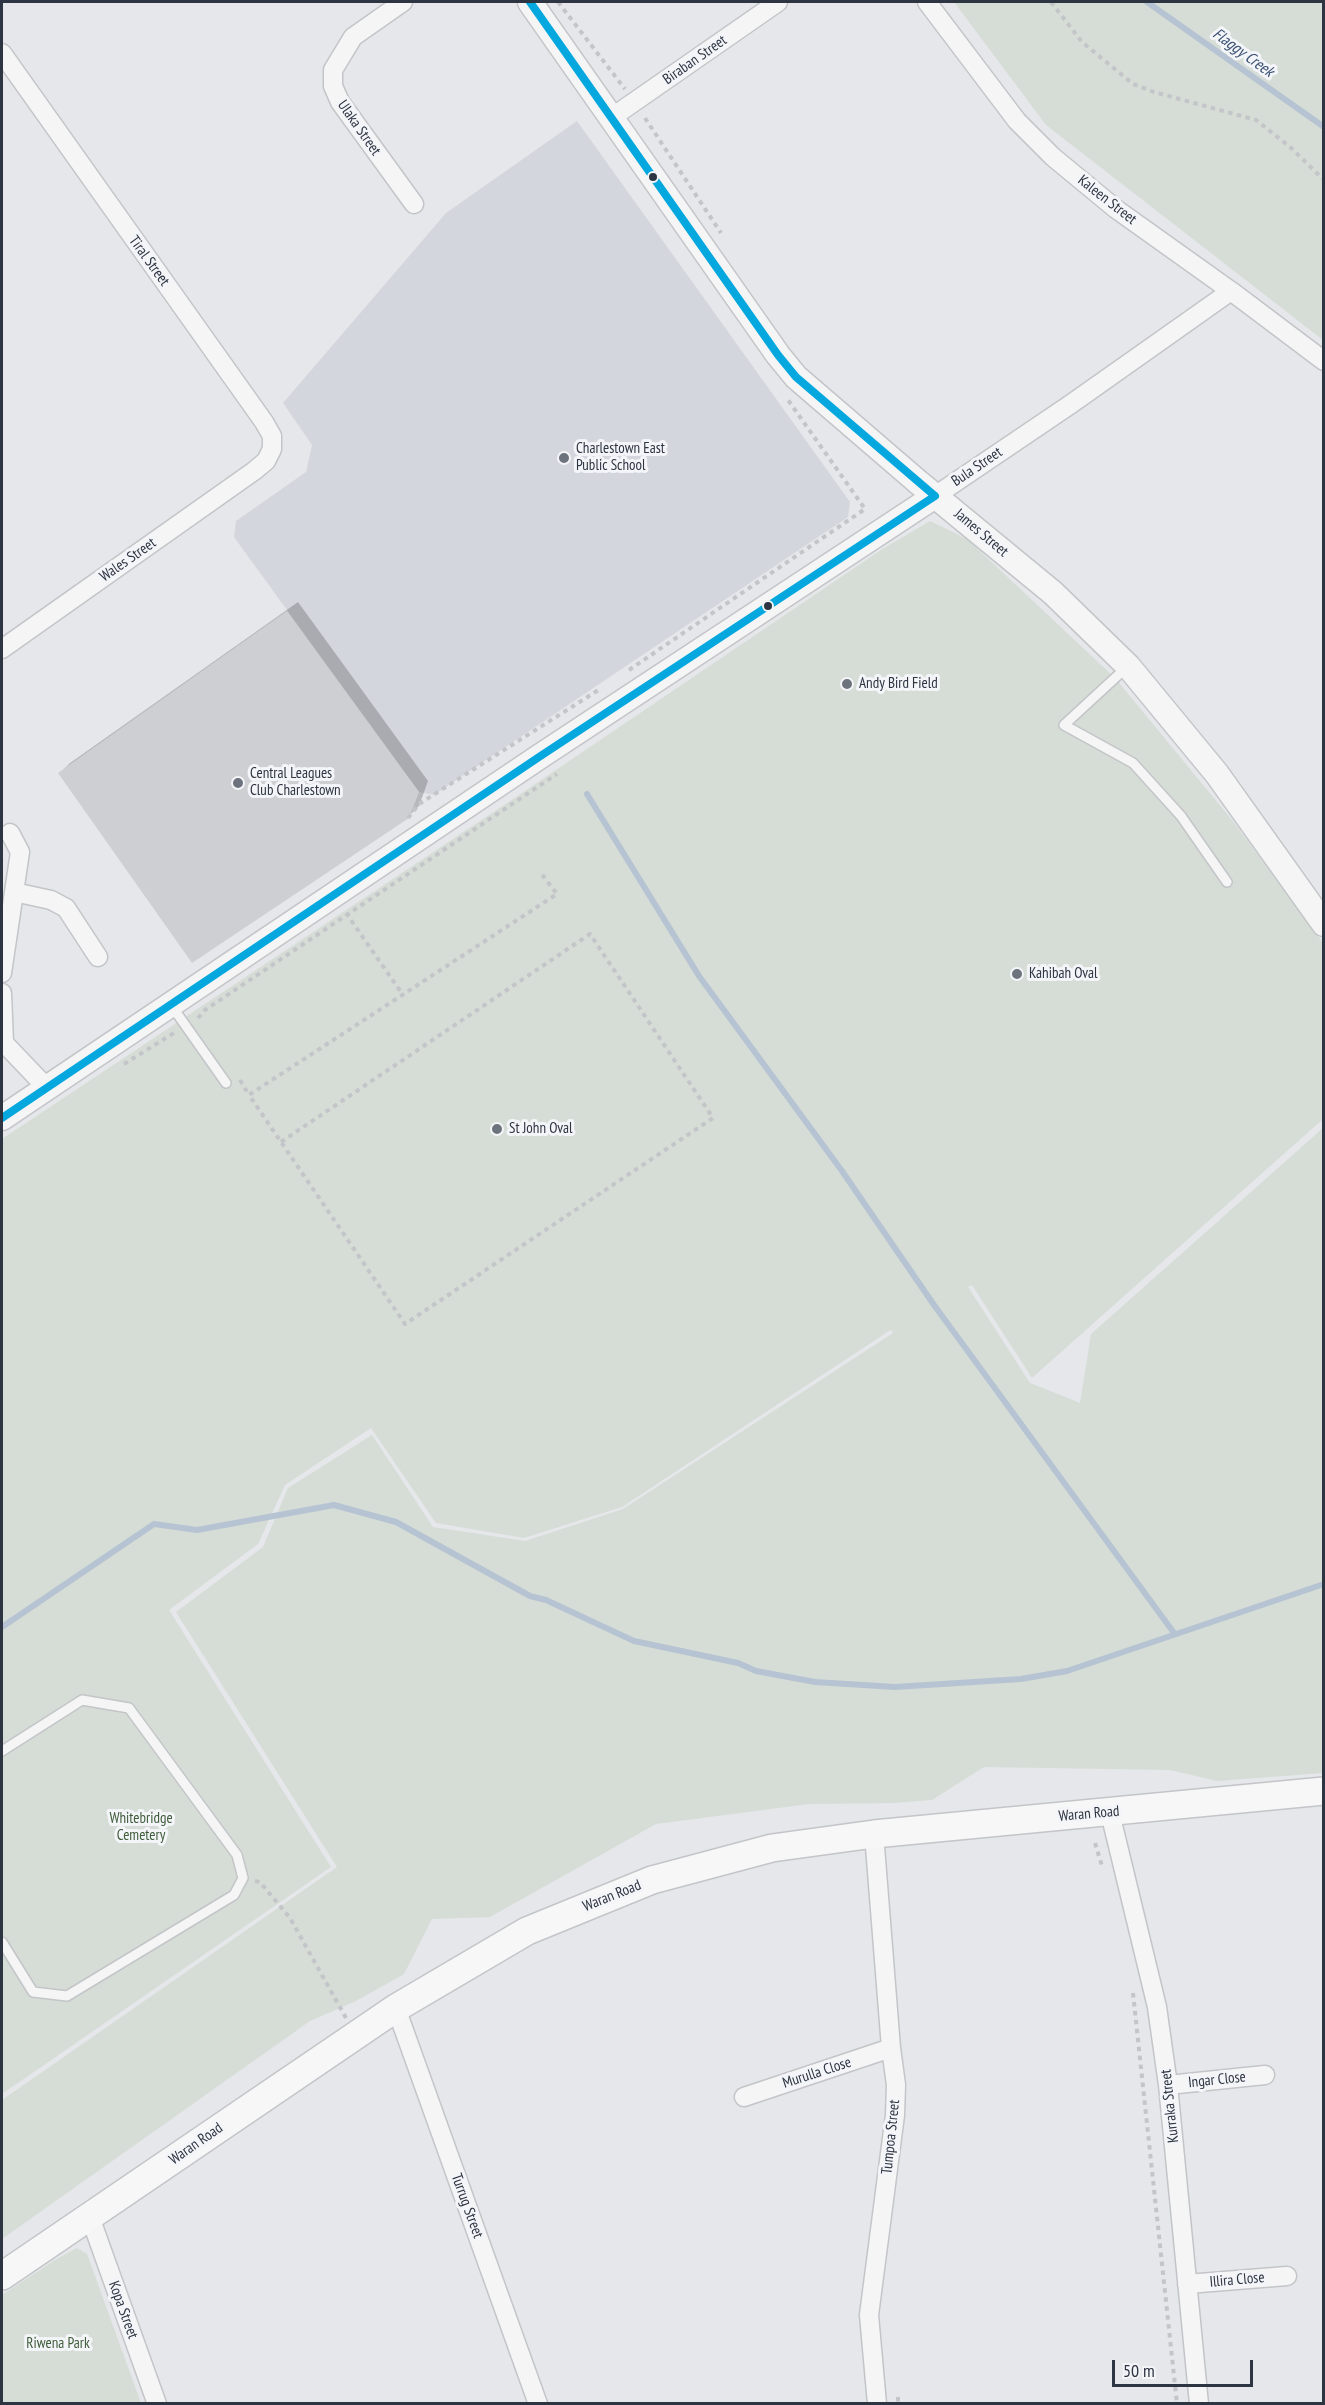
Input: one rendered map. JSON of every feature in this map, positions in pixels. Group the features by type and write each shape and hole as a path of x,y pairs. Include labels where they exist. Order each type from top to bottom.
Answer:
{"main road":[{"name":"Waran Road","path":"2,2276 396,2008 527,1931 652,1880 772,1848 874,1834 1323,1791"}],"street":[{"name":"Ulaka Street","path":"403,2 353,37 333,70 333,86 340,102 414,204"},
{"name":"James Street","path":"530,2 778,355 796,377 1053,594 1128,666 1217,774 1323,924"},
{"name":"Biraban Street","path":"612,118 778,2"},
{"name":"Kaleen Street","path":"927,2 1034,140 1116,208 1231,291 1323,362"},
{"name":"Tiral Street","path":"2,53 264,422 272,436 272,449 266,461 254,471"},
{"name":"Bula Street","path":"2,1118 542,755 935,496 1231,291"},
{"name":"Wales Street","path":"2,649 254,471"},
{"path":"2,973 20,852 10,833"},
{"path":"14,892 58,903 74,919 98,957"},
{"path":"2,993 4,1043 46,1087"},
{"name":"Kurraka Street","path":"1110,1813 1157,2007 1168,2085 1199,2403"},
{"name":"Tumpoa Street","path":"874,1834 896,2085 895,2115 869,2315 877,2403"},
{"name":"Turrug Street","path":"396,2008 538,2403"},
{"name":"Murulla Close","path":"744,2097 891,2048"},
{"name":"Ingar Close","path":"1168,2085 1265,2075"},
{"name":"Kopa Street","path":"90,2217 157,2403"},
{"name":"Illira Close","path":"1187,2284 1287,2276"}],"lane":[{"path":"1128,666 1064,725 1133,763 1181,816 1227,882"},
{"path":"171,1005 226,1083"},
{"path":"2,1751 82,1700 129,1708 237,1855 243,1878 234,1895 67,1996 33,1992 2,1942"}],"path":[{"path":"558,2 625,90"},
{"path":"1051,2 1082,42 1133,84 1256,120 1290,147 1323,180"},
{"path":"645,118 723,236"},
{"path":"198,1018 205,1010 557,774"},
{"path":"281,1142 590,934 713,1118 405,1324 281,1142 249,1095 556,894 541,873"},
{"path":"334,895 403,995"},
{"path":"124,1065 185,1026"},
{"path":"1095,1843 1105,1876"},
{"path":"243,1878 260,1882 290,1918 355,2034"},
{"path":"1132,1990 1177,2403"},
{"path":"898,2397 898,2403"}],"shaded area":[{"name":"Charlestown East Public School","path":"577,121 850,502 848,517 434,795 419,792 234,537 236,521 306,472 312,445 283,403 446,213"}],"green space":[{"path":"954,2 1323,2 1323,340 1046,125"},
{"name":"Whitebridge Cemetery","path":"930,521 967,539 1115,678 1232,820 1323,943 1323,1119 1032,1378 972,1285 968,1287 1030,1383 1080,1403 1091,1334 1323,1128 1323,1773 1217,1781 1170,1770 984,1767 932,1800 809,1804 656,1824 490,1917 432,1919 404,1974 356,2001 310,2021 2,2239 2,2100 337,1867 176,1612 263,1547 288,1488 372,1435 433,1527 525,1541 623,1509 893,1333 889,1331 622,1507 524,1538 436,1523 371,1428 285,1485 258,1544 169,1610 331,1867 2,2094 2,1139 513,799 881,550"},
{"name":"Riwena Park","path":"77,2248 87,2254 141,2403 2,2403 2,2295"}],"building":[{"name":"Central Leagues Club Charlestown","path":"287,611 419,792 409,818 192,963 58,773"}],"waterway":[{"name":"Flaggy Creek","path":"1147,2 1324,127"},
{"path":"587,794 699,976 842,1171 934,1305 1174,1633"},
{"path":"2,1627 154,1524 197,1530 334,1505 396,1522 530,1596 546,1600 634,1641 738,1663 756,1671 815,1682 895,1687 1021,1679 1067,1671 1324,1584"}],"transit line":[{"path":"530,2 778,355 796,377 935,496"},
{"path":"2,1118 542,755 935,496"}],"place":[{"name":"Charlestown East Public School","path":"564,458"},
{"name":"Andy Bird Field","path":"847,684"},
{"name":"Central Leagues Club Charlestown","path":"238,783"},
{"name":"Kahibah Oval","path":"1017,974"},
{"name":"St John Oval","path":"497,1129"}]}
